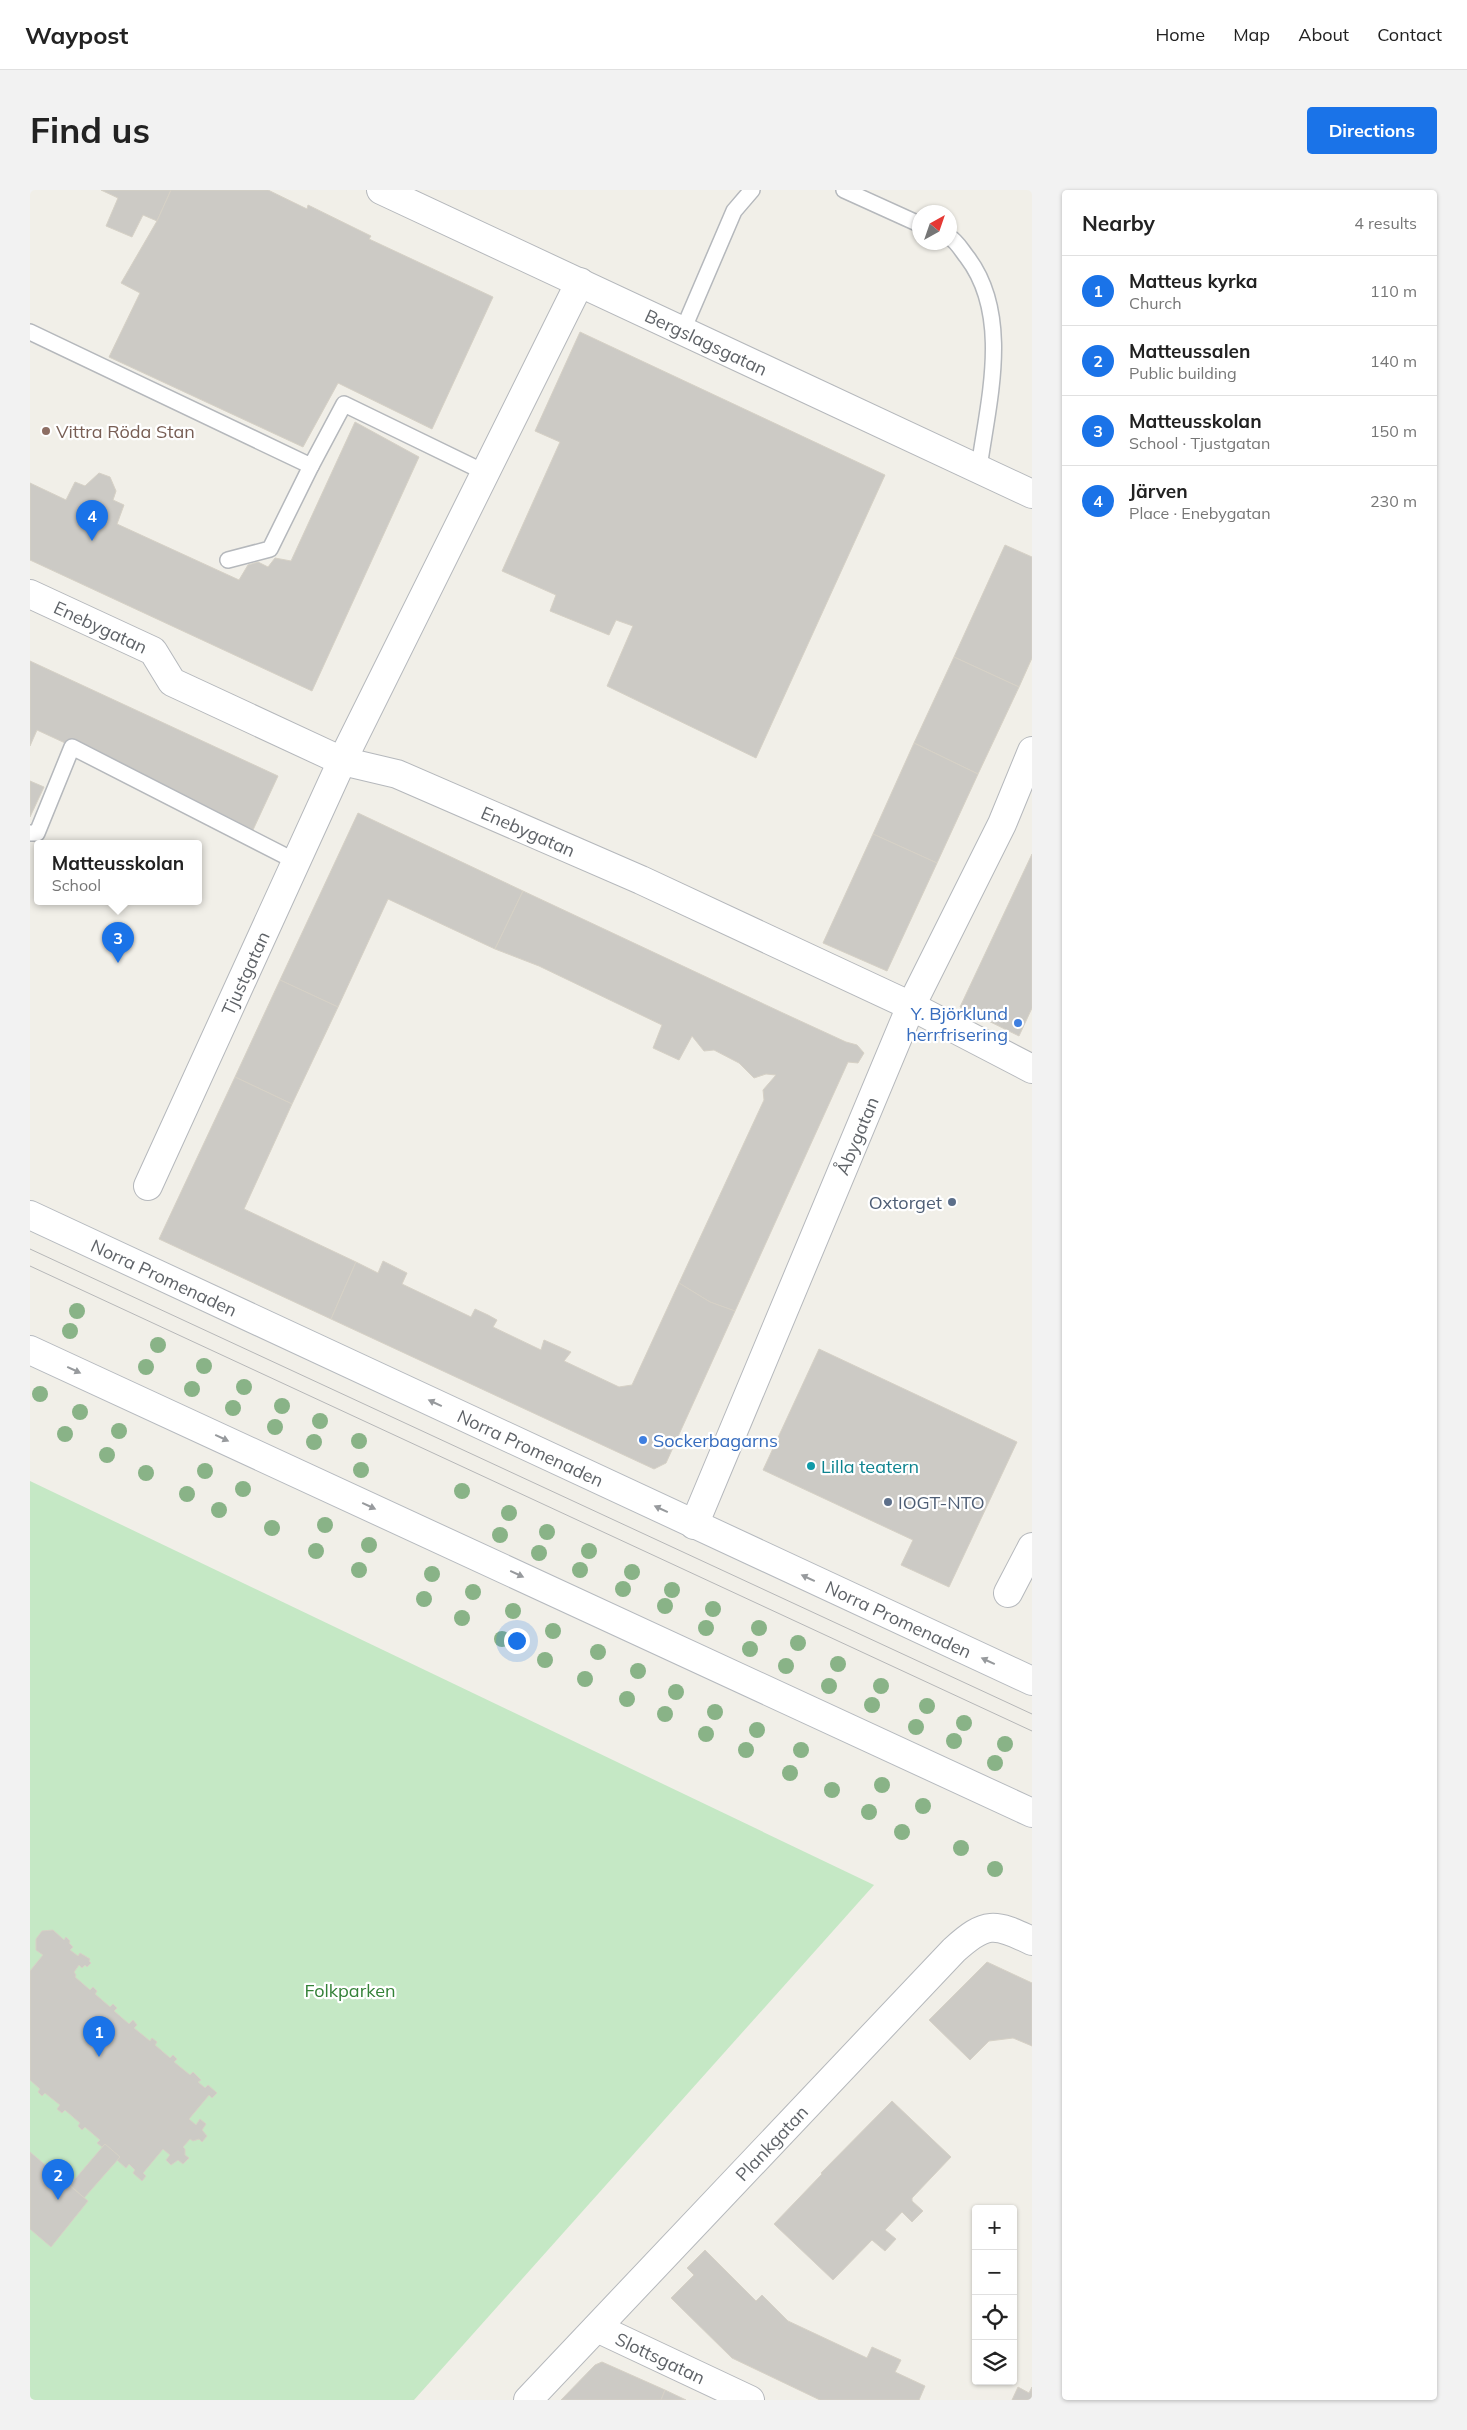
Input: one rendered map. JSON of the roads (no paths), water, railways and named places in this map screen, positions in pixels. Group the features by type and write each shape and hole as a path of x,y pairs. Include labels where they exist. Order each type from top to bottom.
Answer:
{"street":[{"name":"Bergslagsgatan","path":"381,190 1032,494"},
{"name":"Tjustgatan","path":"148,1186 342,761 580,282"},
{"name":"Enebygatan","path":"30,594 153,651 172,682 342,761 406,778 641,880 911,1006 1032,1069"},
{"name":"Åbygatan","path":"694,1525 911,1006 1002,824 1032,751"},
{"name":"Norra Promenaden","path":"30,1215 1032,1681"},
{"path":"30,1350 1032,1813"},
{"path":"1008,1593 1032,1546"},
{"name":"Plankgatan","path":"528,2400 959,1944 977,1930 992,1927 1006,1928 1032,1941"},
{"name":"Slottsgatan","path":"597,2328 750,2400"}],"lane":[{"path":"683,330 734,211 752,190"},
{"path":"844,190 912,220"},
{"path":"957,246 975,268 990,309 994,360 979,468"},
{"path":"30,332 312,466"},
{"path":"228,560 270,549 344,404 486,473"},
{"path":"30,833 37,833 72,747 296,862"}],"tram line":[{"path":"30,1249 1032,1714"},
{"path":"30,1266 1032,1731"}],"place":[{"name":"Vittra Röda Stan","path":"46,431"},
{"name":"Järven","path":"92,541"},
{"name":"Matteusskolan","path":"118,963"},
{"name":"Y. Björklund herrfrisering","path":"1018,1023"},
{"name":"Oxtorget","path":"952,1202"},
{"name":"Sockerbagarns","path":"643,1440"},
{"name":"Lilla teatern","path":"811,1466"},
{"name":"IOGT-NTO","path":"888,1502"},
{"name":"Matteus kyrka","path":"99,2057"},
{"name":"Matteussalen","path":"58,2200"}],"park label":[{"name":"Folkparken","path":"350,1990"}]}
